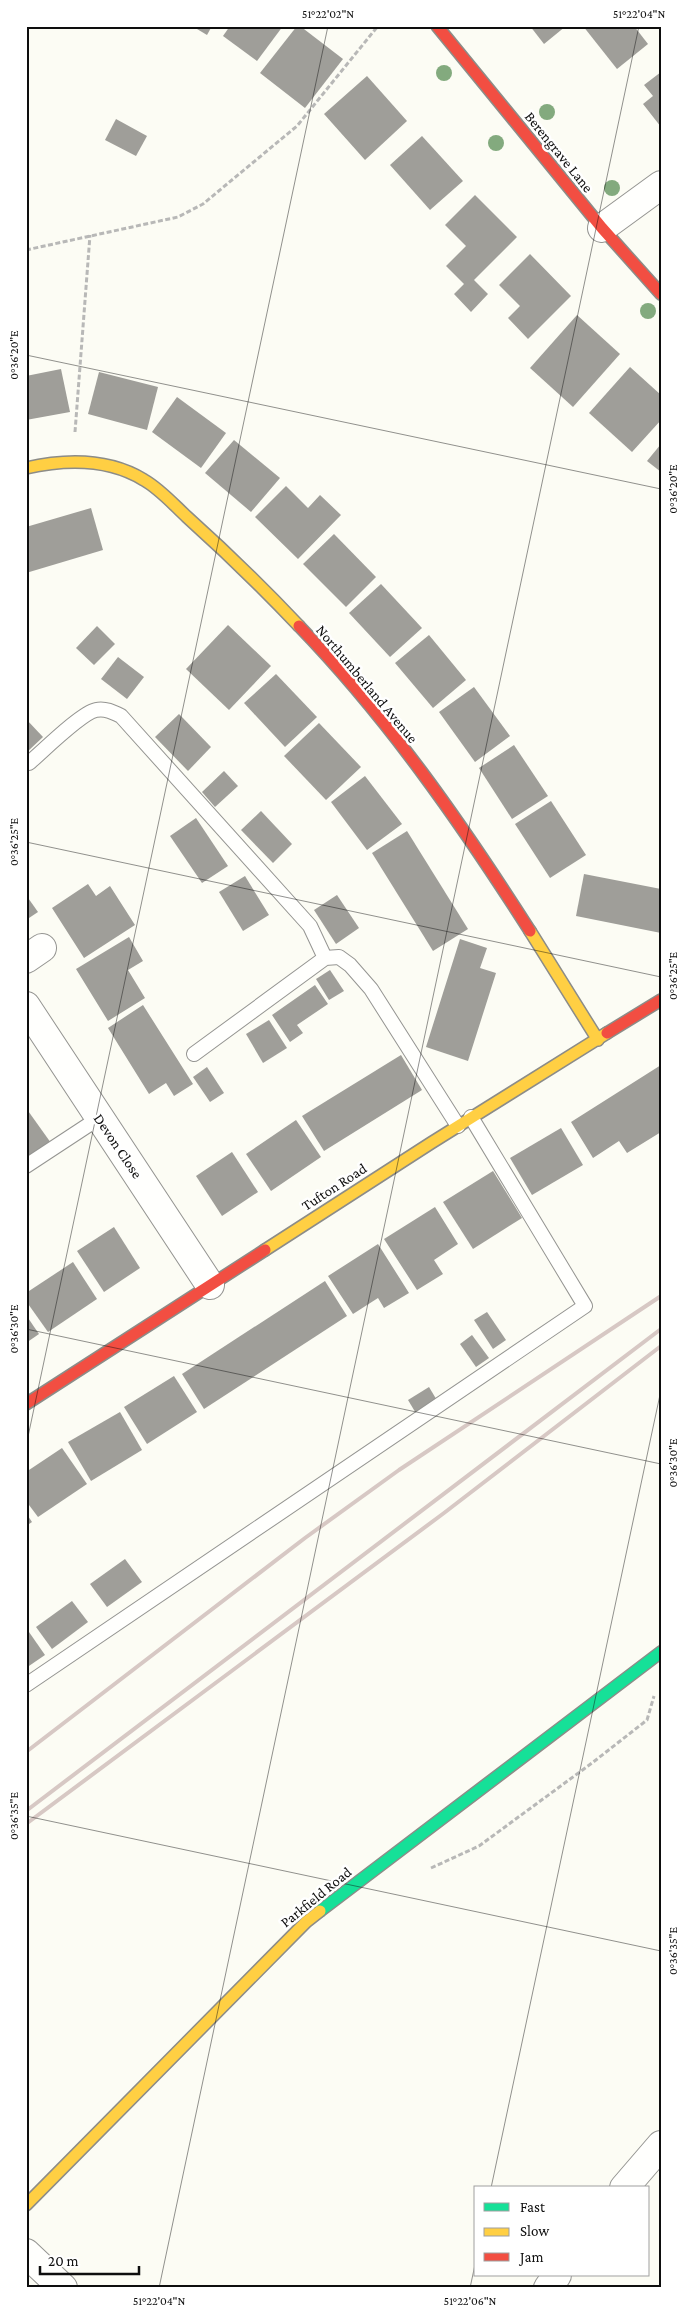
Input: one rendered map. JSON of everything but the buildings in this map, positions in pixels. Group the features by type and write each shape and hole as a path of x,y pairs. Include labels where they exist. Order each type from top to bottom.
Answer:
{"street":[{"name":"Berengrave Lane","path":"437,26 602,228 661,294"},
{"path":"602,228 661,185"},
{"name":"Northumberland Avenue","path":"26,468 72,460 96,462 124,470 145,480 257,582 327,656 388,728 460,827 598,1040"},
{"name":"Tufton Road","path":"26,1404 458,1126 661,1000"},
{"name":"Devon Close","path":"26,1006 210,1285"},
{"name":"Parkfield Road","path":"26,2205 306,1922 661,1652"},
{"path":"626,2186 661,2145"},
{"path":"26,2253 63,2288"},
{"path":"548,2288 556,2276"}],"lane":[{"path":"29,763 83,716 94,710 105,709 121,716 310,926 325,958"},
{"path":"194,1054 325,958 339,957 350,965 371,989 458,1126"},
{"path":"26,1166 99,1118"},
{"path":"26,1684 585,1306 471,1118"}],"path":[{"path":"26,250 178,216 203,204 297,126 378,26"},
{"path":"72,460 90,235"},
{"path":"429,1869 479,1846 585,1769 647,1720 655,1694"}],"railway":[{"path":"26,1752 305,1538 399,1470 661,1296"},
{"path":"26,1811 661,1329"},
{"path":"26,1824 444,1513 661,1346"}],"traffic: fast":[{"path":"320,1911 661,1652"}],"traffic: slow":[{"path":"26,468 56,463 86,462 116,468 144,480 161,492 216,543 299,626"},
{"path":"530,931 598,1040"},
{"path":"265,1250 607,1033"},
{"path":"26,2205 306,1922 320,1911"}],"traffic: jam":[{"path":"437,26 602,228 661,294"},
{"path":"299,626 363,697 422,772 530,931"},
{"path":"607,1033 661,1000"},
{"path":"26,1404 265,1250"}]}
